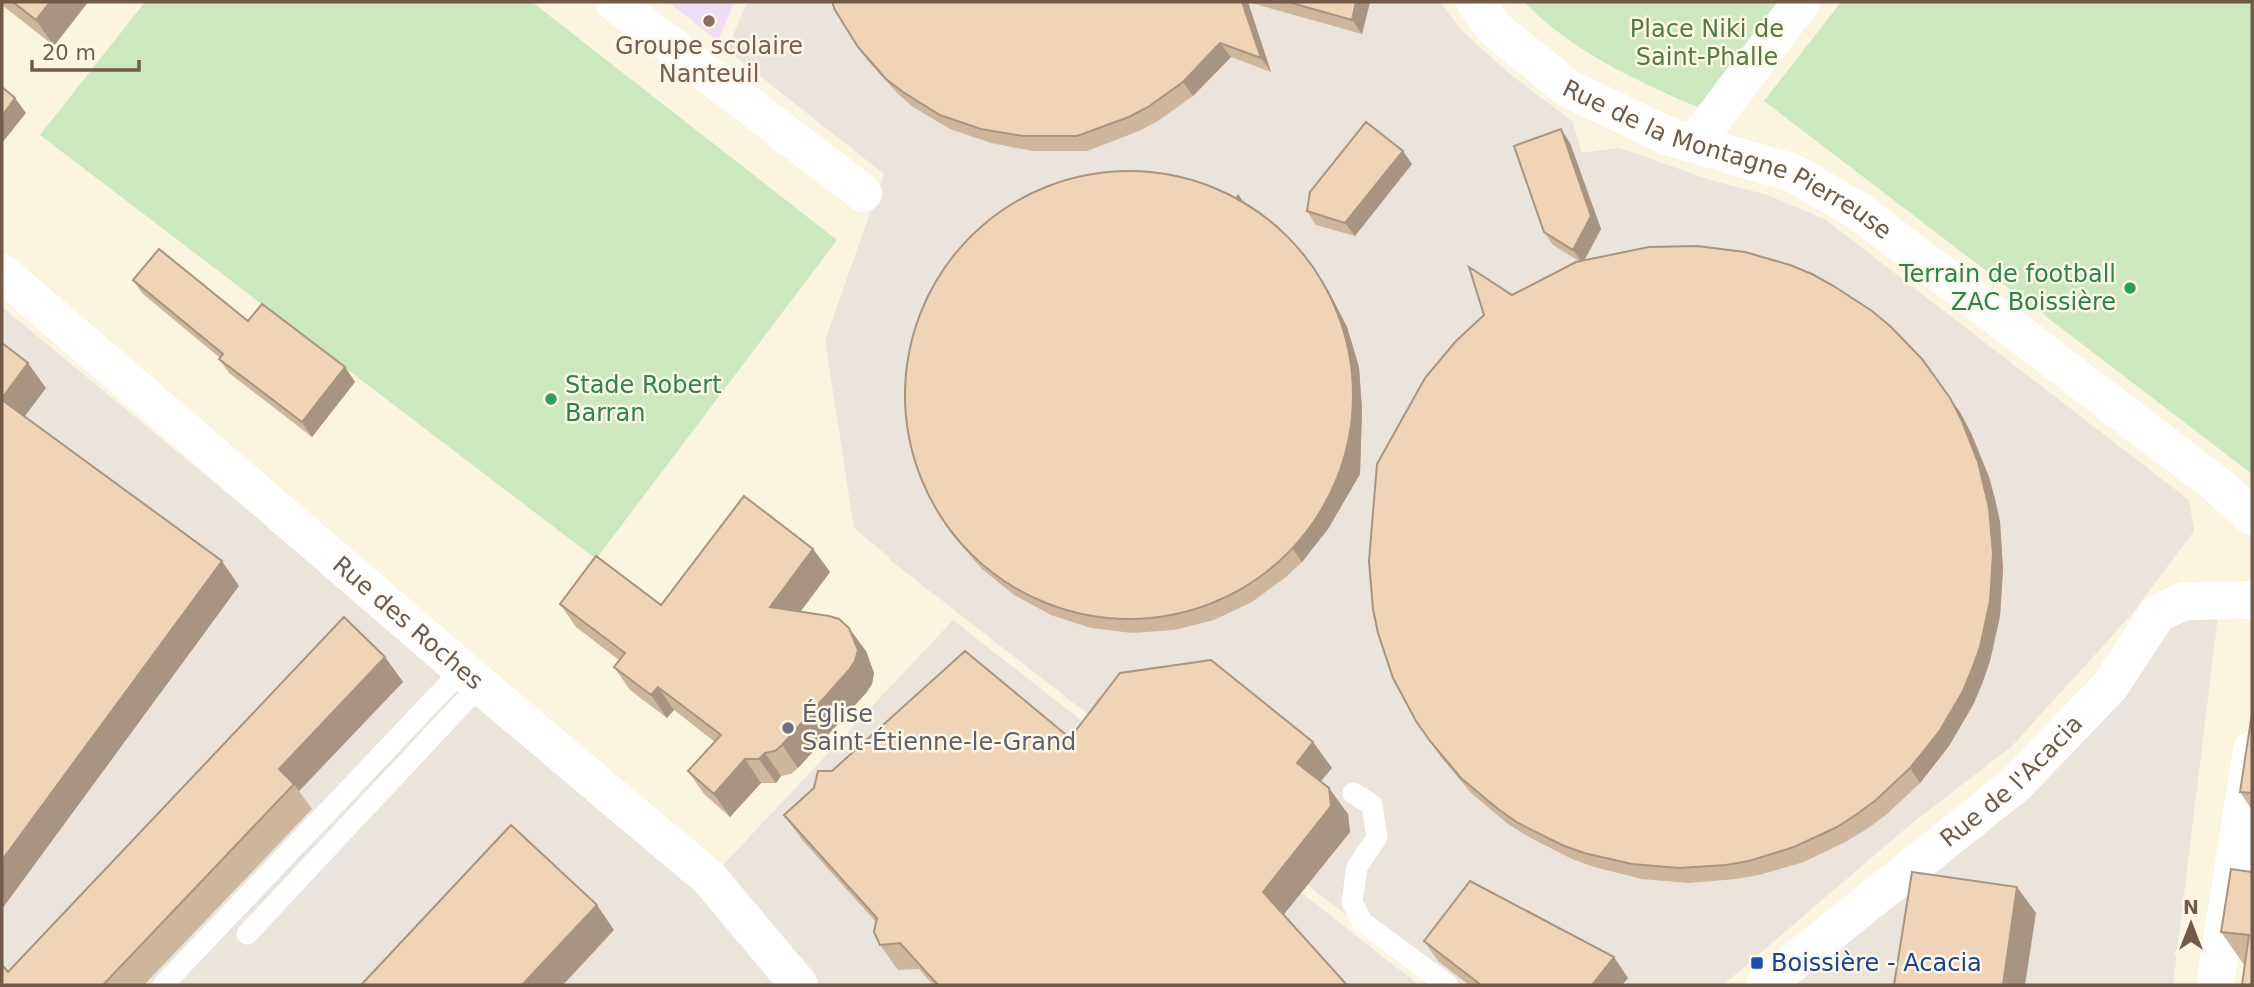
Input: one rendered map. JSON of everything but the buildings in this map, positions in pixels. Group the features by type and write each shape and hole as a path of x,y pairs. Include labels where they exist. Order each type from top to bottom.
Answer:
{"street":[{"path":"614,2 863,193"},
{"name":"Rue de la Montagne Pierreuse","path":"1475,2 1495,29 1569,89 1670,138 1793,173 1860,212 2216,484 2252,516"},
{"path":"1693,144 1801,2"},
{"name":"Rue des Roches","path":"2,274 710,879 799,985"},
{"name":"Rue de l'Acacia","path":"1765,985 2016,784 2110,686 2158,613 2185,601 2252,600"},
{"path":"2215,985 2252,750"}],"lane":[{"path":"247,934 471,677"},
{"path":"163,985 471,677"},
{"path":"1353,793 1372,805 1377,837 1357,867 1352,902 1363,922 1448,985"}],"shaded area":[{"name":"Groupe scolaire Nanteuil","path":"668,2 734,2 718,41"},
{"path":"747,2 1440,2 1462,31 1511,75 1572,121 1582,153 1617,148 1632,152 1710,180 1768,195 1826,220 2189,500 2194,531 2131,615 2011,747 1912,823 1723,985 1436,985 890,560 854,528 825,340 884,174 727,50"},
{"path":"2,307 702,886 953,620 1419,985 2,985"},
{"path":"2220,599 2173,985 1765,985 2016,784 2158,613"}],"green space":[{"name":"Stade Robert Barran","path":"145,2 532,2 837,240 596,559 40,135"},
{"name":"Place Niki de Saint-Phalle","path":"1524,2 1787,2 1704,110 1608,65 1564,36"},
{"name":"Terrain de football ZAC Boissière","path":"1841,2 2252,2 2252,474 1764,101"}],"place":[{"name":"Groupe scolaire Nanteuil","path":"709,21"},
{"name":"Terrain de football ZAC Boissière","path":"2130,288"},
{"name":"Stade Robert Barran","path":"551,399"},
{"name":"Église Saint-Étienne-le-Grand","path":"788,728"},
{"name":"Boissière - Acacia","path":"1757,963"}]}
